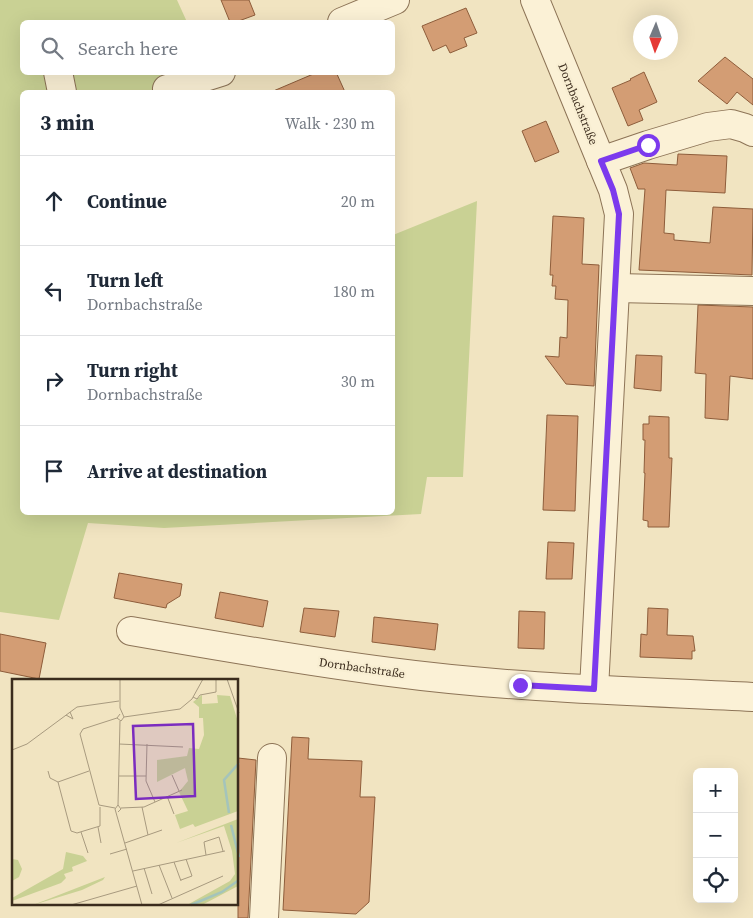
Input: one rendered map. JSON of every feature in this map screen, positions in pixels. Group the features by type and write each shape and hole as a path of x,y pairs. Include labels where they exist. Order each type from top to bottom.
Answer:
{"street":[{"path":"353,12 395,0"},
{"name":"Dornbachstraße","path":"535,0 613,190 619,214 594,689"},
{"path":"59,75 62,90"},
{"path":"167,89 212,81"},
{"path":"601,161 708,127 731,124 753,132"},
{"path":"616,288 753,291"},
{"name":"Dornbachstraße","path":"131,631 240,650 391,672 520,685 753,697"},
{"path":"264,918 272,758"}],"green space":[{"path":"0,0 177,0 186,20 20,20 20,75 192,75 178,90 20,90 20,515 395,515 395,234 477,201 463,477 427,477 421,514 164,528 88,523 59,620 0,612"}],"building":[{"path":"221,0 249,0 255,15 241,20 229,20"},
{"path":"466,8 477,33 464,38 467,46 450,53 446,45 433,51 422,26"},
{"path":"725,57 753,79 753,105 737,92 727,104 698,81"},
{"path":"644,72 657,102 639,110 643,120 628,126 612,88"},
{"path":"311,75 337,75 344,90 276,90"},
{"path":"546,121 559,152 535,162 522,131"},
{"path":"678,154 727,156 725,193 666,190 664,233 674,234 674,240 710,243 713,207 753,209 752,275 639,270 645,189 638,189 630,168 644,163 677,165"},
{"path":"553,216 584,218 582,264 599,265 594,386 566,384 545,356 559,357 560,337 567,338 568,300 555,299 556,286 552,286 553,275 550,275"},
{"path":"698,305 753,307 753,379 730,376 728,420 705,418 706,374 695,373"},
{"path":"636,355 662,356 661,391 634,388"},
{"path":"547,415 578,416 575,511 543,510"},
{"path":"649,416 669,417 669,458 672,458 669,527 648,527 648,521 643,520 645,440 643,440 643,424 649,424"},
{"path":"548,542 574,543 572,579 546,579"},
{"path":"119,573 182,584 180,596 167,604 166,608 114,598"},
{"path":"220,592 268,601 263,627 215,618"},
{"path":"304,608 339,611 335,637 300,632"},
{"path":"648,608 668,609 667,635 693,636 695,651 692,651 692,659 640,657 641,634 647,635"},
{"path":"519,611 545,612 544,649 518,648"},
{"path":"374,617 438,624 435,650 372,642"},
{"path":"0,634 46,643 39,679 0,671"},
{"path":"292,737 309,738 308,759 362,761 360,797 375,797 369,902 356,914 283,910"},
{"path":"239,758 256,760 248,918 238,918"}],"route":[{"path":"520,685 594,689 619,214 613,190 601,161 648,145"}]}
